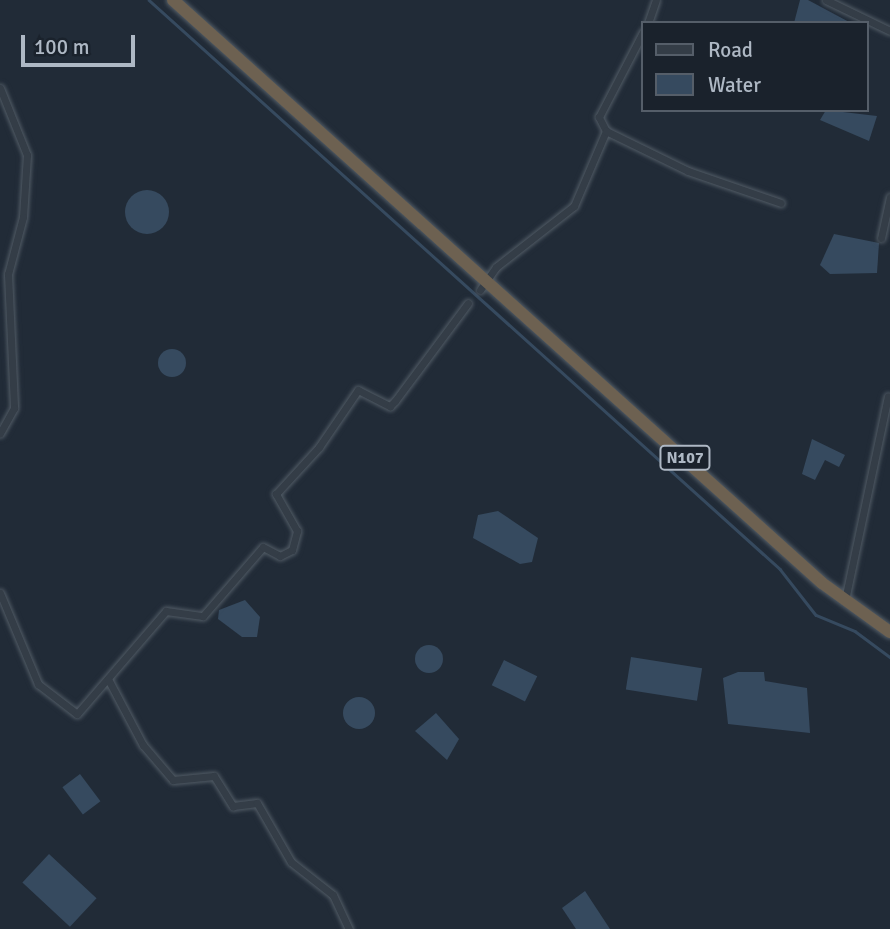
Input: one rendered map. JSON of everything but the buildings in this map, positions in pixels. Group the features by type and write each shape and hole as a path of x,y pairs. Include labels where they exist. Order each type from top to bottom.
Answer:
{"highway":[{"name":"N107","path":"173,0 482,284 845,601 890,632"}],"street":[{"path":"649,21 656,0"},
{"path":"826,0 890,31"},
{"path":"642,34 599,117 606,131 688,171 781,202"},
{"path":"0,88 27,155 23,217 8,274 14,408 0,433"},
{"path":"482,284 574,206 606,131"},
{"path":"881,238 890,197"},
{"path":"0,593 38,684 77,714 166,611 203,616 263,547 280,556 292,550 297,531 276,494 319,447 358,390 390,406 468,303"},
{"path":"845,601 888,396"},
{"path":"108,679 143,745 173,780 214,776 233,806 257,803 291,862 333,895 349,929"}],"water":[{"path":"800,0 808,0 847,21 795,21"},
{"path":"825,112 877,116 869,141 820,120"},
{"path":"147,190 162,197 169,212 162,227 147,234 132,227 125,212 132,197"},
{"path":"834,234 879,243 877,273 830,274 820,265"},
{"path":"172,349 182,353 186,363 182,373 172,377 162,373 158,363 162,353"},
{"path":"812,439 845,455 839,467 825,460 815,480 802,474"},
{"path":"498,511 538,538 532,562 520,564 473,538 478,515"},
{"path":"245,600 260,617 257,637 242,637 218,619 219,610"},
{"path":"429,645 439,649 443,659 439,669 429,673 419,669 415,659 419,649"},
{"path":"631,657 702,668 697,701 626,690"},
{"path":"504,660 537,676 525,701 492,685"},
{"path":"738,672 764,672 765,681 807,688 810,733 728,724 723,678"},
{"path":"359,697 371,701 375,713 371,725 359,729 347,725 343,713 347,701"},
{"path":"436,713 459,739 447,760 415,731"},
{"path":"80,774 100,801 83,814 62,787"},
{"path":"49,854 97,898 70,927 22,883"},
{"path":"585,891 610,929 576,929 562,908"}],"waterway":[{"path":"149,0 780,569 816,615 855,631 890,657"}]}
